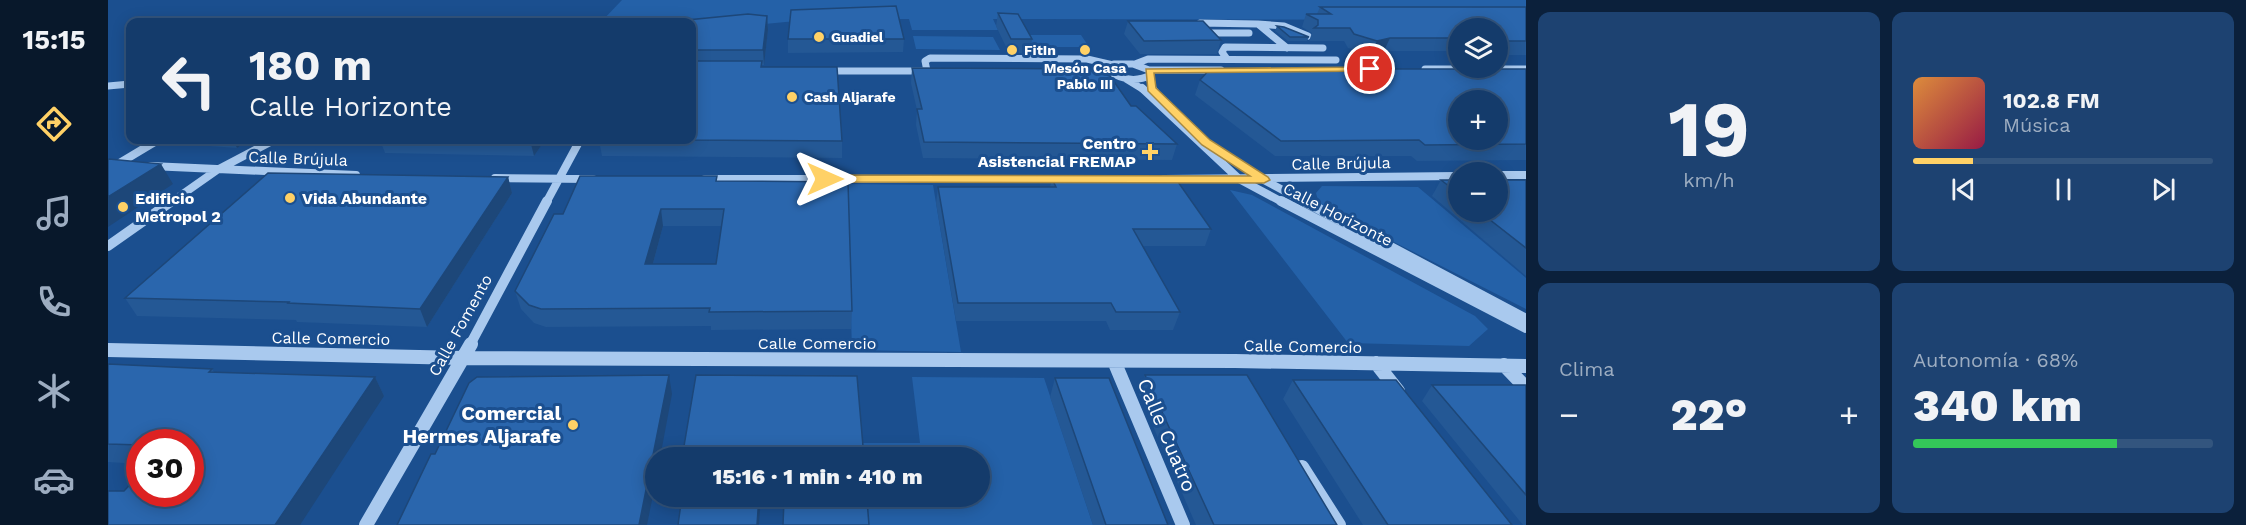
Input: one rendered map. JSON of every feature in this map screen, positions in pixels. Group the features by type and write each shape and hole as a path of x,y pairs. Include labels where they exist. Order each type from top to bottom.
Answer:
{"street":[{"path":"1075,71 1111,68 1148,59 1339,62 1323,48 1305,36 1296,27 1285,24 1200,23 1225,47 1323,48"},
{"path":"1238,24 1266,48"},
{"path":"1258,24 1277,36 1287,48"},
{"path":"1210,33 1249,33"},
{"path":"1225,47 1222,52 1227,59"},
{"path":"927,71 925,61 930,58 1087,59 1111,68"},
{"path":"1135,64 1149,74"},
{"name":"Calle Horizonte","path":"1111,68 1142,88 1239,179 1526,328"},
{"path":"1419,69 1526,69"},
{"path":"1126,79 1149,74 1231,70"},
{"path":"809,71 939,71"},
{"name":"Calle Horizonte","path":"1149,74 1152,89 1206,142 1264,180 1526,319"},
{"path":"108,86 126,84"},
{"path":"108,170 113,163 150,144"},
{"path":"108,246 218,170 267,144"},
{"name":"Calle Fomento","path":"366,525 463,358 578,144"},
{"name":"Calle Brújula","path":"113,163 218,170 372,175"},
{"path":"1508,175 1526,175"},
{"name":"Calle Brújula","path":"1153,179 1264,180 1448,176"},
{"path":"489,178 604,179"},
{"path":"697,179 1071,179"},
{"name":"Calle Comercio","path":"108,350 463,358 1235,361 1526,366"},
{"name":"Calle Cuatro","path":"1114,361 1183,525"},
{"path":"1235,361 1247,380"},
{"path":"1376,363 1404,399"},
{"path":"1504,365 1526,388"},
{"path":"1296,458 1338,525"}],"shaded area":[{"path":"622,0 1526,0 1526,20 1508,20 1508,18 993,19 998,30 912,30 909,19 817,19 696,31 696,18 605,18"},
{"path":"1021,35 1081,35 1089,47 1028,47"},
{"path":"913,36 993,37 1000,50 916,49"},
{"path":"847,184 933,185 961,352 852,350"},
{"path":"1322,186 1418,187 1448,212 1448,222 1460,222 1526,278 1526,309 1319,204 1316,193"},
{"path":"1230,190 1252,195 1475,316 1488,329 1469,346 1348,343"},
{"path":"912,377 1044,378 1093,525 866,525 865,507 990,507 990,447 861,447 861,443 920,443"}],"building":[{"path":"896,6 904,39 788,39 791,10"},
{"path":"1320,7 1526,7 1526,41 1508,41 1508,18 1448,18 1448,38 1390,38 1377,41 1354,34 1350,28 1314,28 1318,25 1318,20 1306,14 1331,14"},
{"path":"998,13 1018,14 1032,39 1011,39"},
{"path":"748,14 767,16 763,50 696,50 696,19"},
{"path":"1128,21 1203,21 1221,40 1144,41"},
{"path":"1277,26 1284,27 1309,37 1290,37"},
{"path":"696,61 762,61 761,67 837,67 842,141 696,140"},
{"path":"912,68 1085,69 1110,76 1131,106 1136,106 1177,144 924,142 917,109 922,109"},
{"path":"1210,69 1448,69 1448,78 1508,78 1508,69 1526,69 1526,144 1508,144 1508,90 1448,90 1448,145 1425,145 1419,140 1281,141 1200,80"},
{"path":"109,159 161,164 108,197"},
{"path":"268,173 508,177 420,309 289,302 125,298"},
{"path":"580,176 717,176 716,181 848,182 852,311 709,312 710,308 541,309 529,305 515,291 554,214 563,214","holes":["661,209 724,209 716,264 645,264"]},
{"path":"1052,179 1176,179 1211,229 1133,229 1180,312 1116,312 1111,303 958,303 938,187 1056,187"},
{"path":"1508,180 1526,180 1526,248 1493,222 1508,222"},
{"path":"108,364 212,369 209,372 375,377 275,525 108,525 108,491 124,491 126,489 126,507 204,507 204,429 126,429 126,445 108,444"},
{"path":"669,375 655,447 645,447 645,495 639,525 397,525 469,383 477,377"},
{"path":"696,375 857,376 863,447 684,447"},
{"path":"1145,375 1247,375 1337,525 1214,525"},
{"path":"1055,378 1109,378 1168,525 1106,525"},
{"path":"1293,380 1396,380 1512,525 1388,525"},
{"path":"1432,385 1526,385 1526,495"},
{"path":"680,507 758,507 757,525 678,525"},
{"path":"784,507 868,507 869,525 783,525"}],"place":[{"name":"Guadiel","path":"819,37"},
{"name":"FitIn","path":"1012,50"},
{"name":"Mesón Casa Pablo III","path":"1085,50"},
{"name":"Cash Aljarafe","path":"792,97"},
{"name":"Centro Asistencial FREMAP","path":"1150,152"},
{"name":"Vida Abundante","path":"290,198"},
{"name":"Edificio Metropol 2","path":"123,207"},
{"name":"Comercial Hermes Aljarafe","path":"573,425"}],"route":[{"path":"825,179 1264,180 1206,142 1152,89 1149,70 1370,69"}]}
